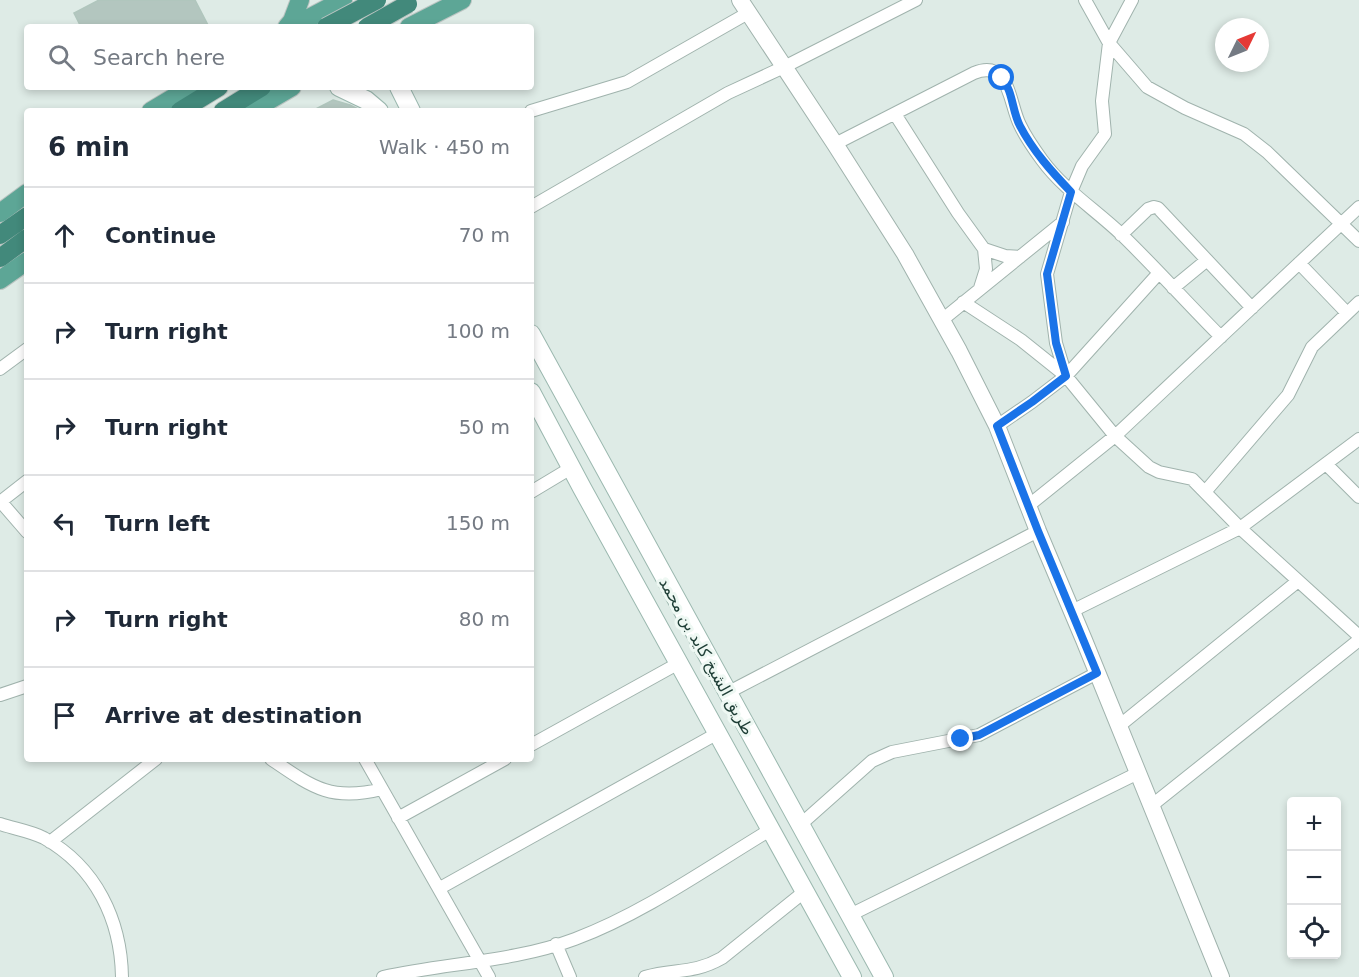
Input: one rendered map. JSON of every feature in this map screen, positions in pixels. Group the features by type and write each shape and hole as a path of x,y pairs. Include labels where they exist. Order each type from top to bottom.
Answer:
{"highway":[{"path":"324,12 377,0"},
{"path":"373,24 412,2"},
{"path":"185,108 214,90"},
{"path":"228,108 257,90"},
{"path":"0,235 24,218"},
{"path":"0,258 24,240"}],"main road":[{"path":"290,24 300,0"},
{"path":"298,24 343,0"},
{"path":"354,0 366,24"},
{"path":"417,24 462,0"},
{"path":"156,108 186,90"},
{"path":"255,108 287,90"},
{"path":"345,90 376,108"},
{"path":"369,90 378,108"},
{"path":"401,90 410,108"},
{"path":"0,213 24,195"},
{"path":"0,280 24,263"},
{"name":"طريق الشيخ كايد بن محمد","path":"534,339 884,977"},
{"name":"طريق الشيخ كايد بن محمد","path":"534,398 852,977"},
{"path":"750,792 774,777"}],"street":[{"path":"534,205 728,93 784,68 916,0"},
{"path":"1085,0 1109,43 1147,87 1185,108 1244,134 1267,152 1359,241"},
{"path":"1066,376 1056,343 1047,274 1071,192 1082,166 1105,134 1102,101 1109,43 1132,0"},
{"path":"534,110 627,82 744,7 835,144 904,254 942,320 997,426 1221,977"},
{"path":"835,144 979,71 985,70 997,74 1006,83 1014,113 1043,162 1071,192 1121,235 1221,337"},
{"path":"895,114 958,213 984,249 986,269 980,288"},
{"path":"1121,235 1148,209 1154,207 1252,308"},
{"path":"1028,506 1116,436 1359,207"},
{"path":"942,320 1064,222"},
{"path":"984,249 1005,256 1020,257"},
{"path":"1173,288 1207,260"},
{"path":"1299,264 1347,313"},
{"path":"997,426 1066,376 1158,274"},
{"path":"963,302 1021,340 1066,376 1116,436 1149,467 1159,472 1192,478 1240,528 1359,638 1151,806"},
{"path":"1205,492 1288,395 1312,347 1359,302"},
{"path":"0,369 24,351"},
{"path":"1072,611 1240,528 1359,439"},
{"path":"1326,464 1359,497"},
{"path":"534,490 572,468"},
{"path":"24,484 1,502 24,529"},
{"path":"727,693 1038,531"},
{"path":"1119,726 1298,581"},
{"path":"534,743 679,663"},
{"path":"800,825 872,761 892,752 979,735 1097,673"},
{"path":"0,695 24,687"},
{"path":"440,888 718,733"},
{"path":"50,842 152,762"},
{"path":"276,762 310,785 327,791 345,794 382,789"},
{"path":"367,762 489,977"},
{"path":"398,818 500,762"},
{"path":"850,915 1138,773"},
{"path":"0,824 29,832 50,842 85,870 99,889 111,918 121,947 122,977"},
{"path":"383,977 481,961 556,944 612,923 770,830"},
{"path":"645,977 708,966 722,958 804,892"},
{"path":"556,944 570,977"}],"building":[{"path":"99,0 195,0 207,24 80,24 74,13"},
{"path":"333,100 356,108 318,108"}],"route":[{"path":"961,739 979,735 1097,673 997,426 1066,376 1056,343 1047,274 1071,192 1043,162 1030,143 1020,125 1008,88 1002,78"}]}
